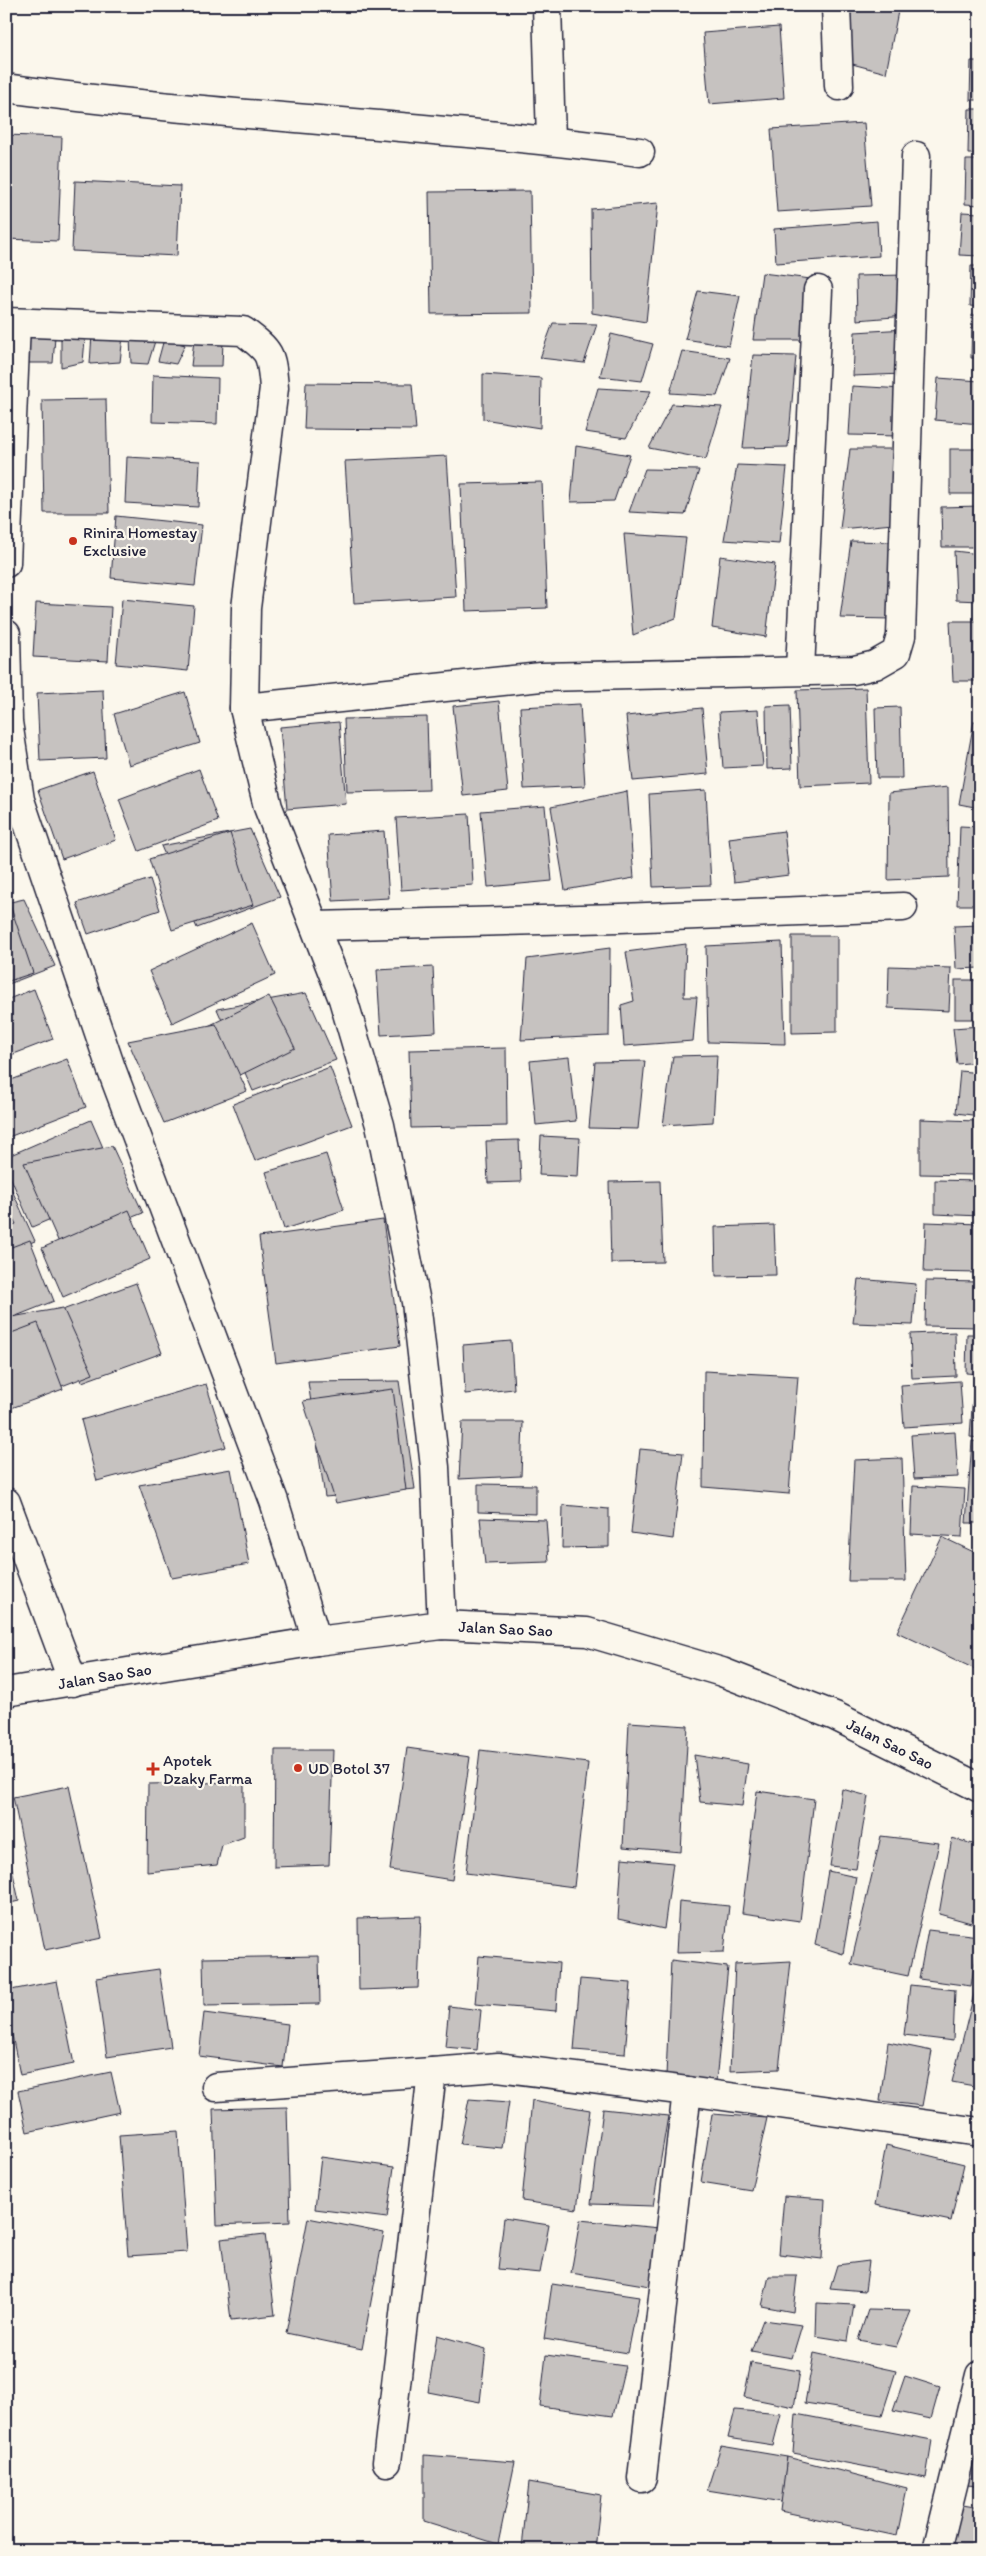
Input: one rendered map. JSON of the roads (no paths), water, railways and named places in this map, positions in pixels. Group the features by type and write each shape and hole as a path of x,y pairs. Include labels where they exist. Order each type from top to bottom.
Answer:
{"street":[{"path":"547,6 552,140"},
{"path":"836,6 839,86"},
{"path":"6,88 276,117 552,140 640,152"},
{"path":"244,708 540,677 854,670 875,665 896,652 901,636 916,156"},
{"path":"800,670 818,290"},
{"path":"6,564 11,322 243,331 261,345 272,359 274,388 246,608 244,708 268,807 343,999 380,1125 416,1302 434,1467 442,1625"},
{"path":"6,634 8,722 20,800 111,1068 274,1501 317,1641"},
{"path":"315,926 620,918 903,907"},
{"path":"6,1502 73,1682"},
{"name":"Jalan Sao Sao","path":"6,1692 317,1641 442,1625 587,1632 722,1672 835,1716 980,1788"},
{"path":"216,2088 506,2068 980,2132"},
{"path":"387,2462 432,2072"},
{"path":"642,2478 687,2091"},
{"path":"937,2550 980,2375"}],"place":[{"name":"Rinira Homestay Exclusive","path":"73,541"},
{"name":"UD Botol 37","path":"298,1768"},
{"name":"Apotek Dzaky Farma","path":"153,1769"}]}
